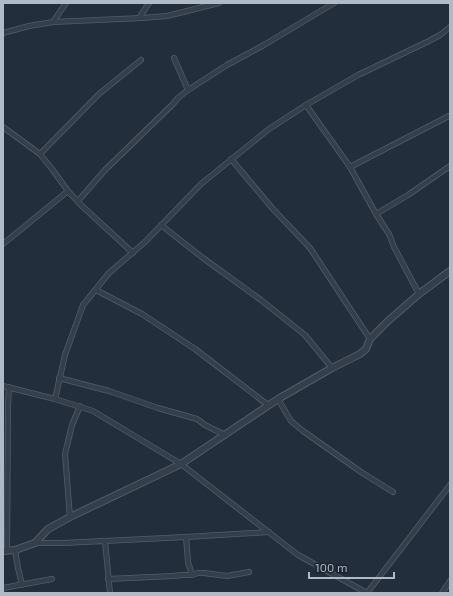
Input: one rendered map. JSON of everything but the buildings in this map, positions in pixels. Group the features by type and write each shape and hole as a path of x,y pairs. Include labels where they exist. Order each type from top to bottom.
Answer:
{"street":[{"path":"52,22 66,3"},
{"path":"139,18 149,3"},
{"path":"3,33 52,22 167,16 219,3"},
{"path":"78,201 105,170 188,90 227,65 264,45 334,3"},
{"path":"55,399 65,355 83,305 109,273 133,253 201,184 269,130 306,105 358,75 429,41 450,27"},
{"path":"174,58 188,90"},
{"path":"40,154 99,94 141,60"},
{"path":"306,105 350,167 389,234 394,247 419,294"},
{"path":"350,167 449,116"},
{"path":"3,127 40,154 68,191 110,233 133,253"},
{"path":"231,160 273,209 310,248 370,339"},
{"path":"376,214 408,195 450,166"},
{"path":"3,244 68,191"},
{"path":"161,225 305,335 332,368"},
{"path":"35,543 48,529 181,464 278,399 360,354 366,349 370,339 388,320 419,294 450,272"},
{"path":"96,290 142,314 195,349 268,406"},
{"path":"60,378 109,391 158,408 197,419 205,425 225,435"},
{"path":"3,386 55,399 93,411 181,464 298,555 367,593 450,485"},
{"path":"9,388 5,551 15,550 35,543 186,538 269,532"},
{"path":"278,399 295,425 393,492"},
{"path":"70,517 65,454 72,424 80,406"},
{"path":"186,538 188,562 192,575"},
{"path":"105,541 110,593"},
{"path":"15,550 22,585"},
{"path":"108,579 192,575 198,573 227,576 249,572"},
{"path":"3,588 52,579"},
{"path":"442,593 450,581"}]}
